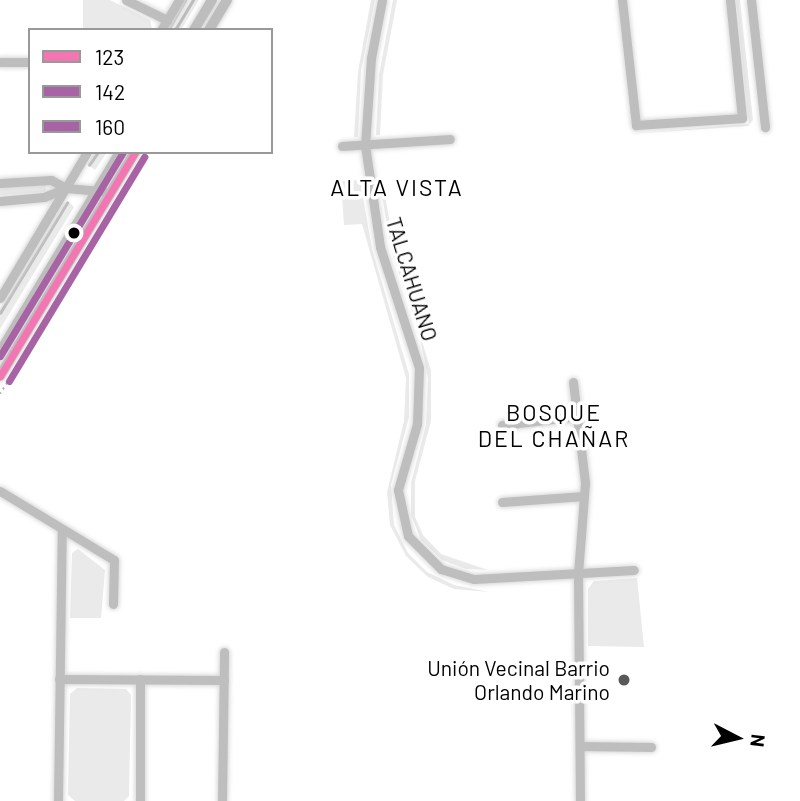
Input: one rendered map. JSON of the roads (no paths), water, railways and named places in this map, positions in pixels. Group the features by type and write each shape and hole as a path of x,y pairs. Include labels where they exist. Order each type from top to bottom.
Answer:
{"main road":[{"path":"195,28 212,0"},
{"path":"210,28 227,0"},
{"path":"0,352 119,154"},
{"path":"0,376 134,154"}],"street":[{"path":"126,0 167,20"},
{"path":"162,28 179,0"},
{"name":"TALCAHUANO","path":"382,0 371,58 365,145 380,247 419,368 417,424 400,478 398,502 408,536 427,559 441,569 474,579 578,574"},
{"path":"622,0 636,125 742,118 730,0"},
{"path":"751,0 765,127"},
{"path":"0,62 28,62"},
{"path":"342,146 450,139"},
{"path":"0,298 87,154"},
{"path":"0,183 51,180 66,188"},
{"path":"0,201 44,197 66,188 99,188 110,194"},
{"path":"573,382 584,496 578,574 580,801"},
{"path":"502,425 577,416"},
{"path":"0,491 114,560 113,604"},
{"path":"502,502 584,496"},
{"path":"58,801 62,529"},
{"path":"578,574 634,570"},
{"path":"222,801 225,652"},
{"path":"60,679 224,680"},
{"path":"139,801 140,680"},
{"path":"580,746 651,747"}],"waterway":[{"path":"169,28 185,0"},
{"path":"176,28 193,0"},
{"path":"89,165 97,154"},
{"path":"0,313 67,203"}],"place":[{"name":"Unión Vecinal Barrio Orlando Marino","path":"624,680"}],"district":[{"name":"ALTA VISTA","path":"397,187"},
{"name":"BOSQUE DEL CHAÑAR","path":"554,425"}]}
